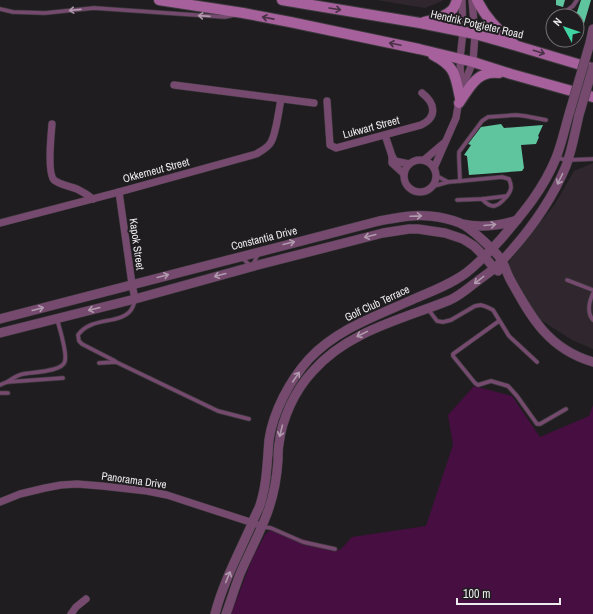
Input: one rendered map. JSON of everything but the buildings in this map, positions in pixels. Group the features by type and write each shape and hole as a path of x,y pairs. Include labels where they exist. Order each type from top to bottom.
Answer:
{"main road":[{"path":"158,0 243,13 419,49 473,62 593,97"},
{"name":"Hendrik Potgieter Road","path":"282,0 420,23 475,34 593,68"},
{"path":"420,23 438,19 450,12 454,8 457,0"},
{"path":"477,0 491,22 514,45"},
{"path":"419,49 441,60 449,66 456,79 460,97"},
{"path":"460,97 479,77 491,72 511,74"}],"street":[{"path":"460,97 460,59 463,32 462,0"},
{"path":"434,168 456,118 460,97 473,62 475,34 472,0"},
{"name":"Golf Club Terrace","path":"215,614 228,577 259,508 265,488 270,438 275,417 283,398 298,373 309,359 336,336 355,325 400,304 431,292 466,274 485,257 518,220 539,191 556,158 593,29"},
{"name":"Golf Club Terrace","path":"226,614 240,574 269,509 278,460 278,445 281,429 298,391 312,371 325,358 346,343 362,334 401,317 453,299 494,268 522,237 542,211 560,178 568,160 593,68"},
{"path":"174,85 314,103"},
{"name":"Lukwart Street","path":"327,101 330,145 336,148 421,125 429,120 432,116 433,110 430,102 422,93"},
{"name":"Okkerneut Street","path":"0,223 256,154 264,150 271,143 280,99"},
{"path":"52,124 50,173 52,178 57,182 79,190 94,198"},
{"path":"385,135 395,161 409,164"},
{"path":"424,160 446,142"},
{"path":"392,156 392,163 404,174"},
{"path":"424,160 429,162 434,168 437,176 434,186 430,190 425,192 414,191 406,184 404,174 409,164 414,161 424,160"},
{"name":"Kapok Street","path":"119,192 135,299"},
{"name":"Constantia Drive","path":"0,319 379,220 417,215 431,216 445,218 461,224 475,234 501,260 510,280 531,316 543,331 556,343 571,353 593,362"},
{"path":"461,224 485,226 518,220"},
{"name":"Constantia Drive","path":"0,333 135,299 383,233 409,229 430,230 453,235 463,239 474,246 494,268 510,280"},
{"path":"414,299 427,308 431,292"},
{"name":"Panorama Drive","path":"0,502 20,494 60,485 77,484 102,486 147,491 167,495 262,526"},
{"path":"71,614 76,607 86,599"}],"lane":[{"path":"570,8 577,0"},
{"path":"0,10 45,13 94,8 225,17 243,13"},
{"path":"460,181 460,152 486,117 516,115 546,120"},
{"path":"556,158 568,160 593,159"},
{"path":"437,176 448,182"},
{"path":"434,186 448,182 502,177 509,179 512,185 510,192 498,205 487,205 482,199"},
{"path":"457,200 507,196"},
{"path":"240,256 252,267 261,250"},
{"path":"567,280 593,290"},
{"path":"593,293 588,310 593,320"},
{"path":"135,299 131,310 126,314 118,318 85,327 78,335 79,341 116,362 218,411 249,419"},
{"path":"427,308 437,321 443,322 451,320 475,306 481,305 487,307 493,310 509,336 537,362"},
{"path":"0,385 21,374 55,369 65,364 66,355 57,318"},
{"path":"500,321 453,354 453,356 478,385 490,381 508,386 537,424 540,424 566,409"},
{"path":"99,363 116,362"},
{"path":"6,382 63,378"},
{"path":"0,394 8,393"},
{"path":"262,526 271,528 303,542 335,549"}],"shaded area":[{"path":"377,0 443,0 425,8"},
{"path":"593,163 593,349 572,340 530,313 508,263 555,204 574,171"},
{"path":"474,386 512,396 540,437 589,416 593,405 593,614 231,614 253,557 265,535 271,529 340,550 352,537 426,526 453,445 448,415"}]}
